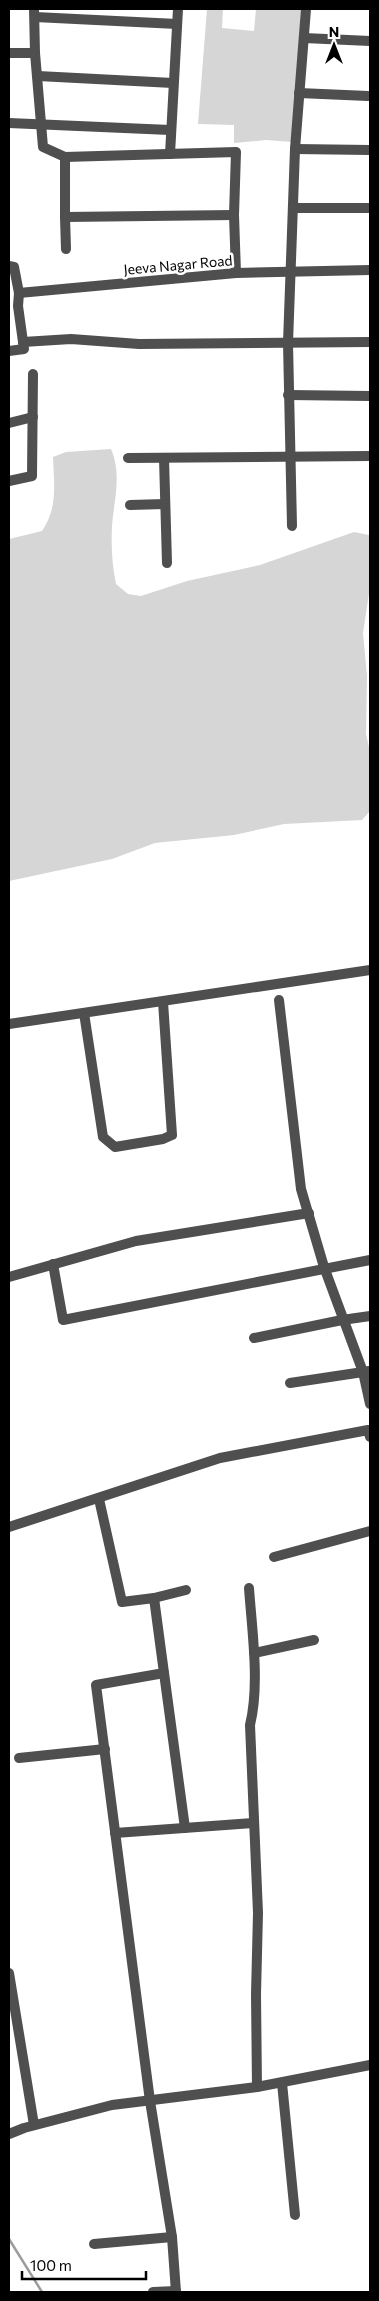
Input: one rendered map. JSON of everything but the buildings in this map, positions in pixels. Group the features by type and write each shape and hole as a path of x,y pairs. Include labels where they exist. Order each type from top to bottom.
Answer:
{"street":[{"path":"170,154 178,9"},
{"path":"292,526 288,343 295,148 306,9"},
{"path":"177,24 35,13 35,53 43,147 65,157 236,152 234,215 236,274"},
{"path":"304,38 370,41"},
{"path":"9,54 35,53"},
{"path":"38,76 173,83"},
{"path":"299,93 368,96"},
{"path":"9,123 170,130"},
{"path":"295,148 370,150"},
{"path":"65,157 66,249"},
{"path":"294,208 370,208"},
{"path":"65,217 234,215"},
{"path":"9,266 14,268 19,293 13,307 24,349 9,351"},
{"name":"Jeeva Nagar Road","path":"19,293 236,274 370,270"},
{"path":"23,342 71,339 139,344 370,342"},
{"path":"9,481 32,476 33,374"},
{"path":"288,395 370,396"},
{"path":"9,422 33,417"},
{"path":"128,458 370,456"},
{"path":"164,458 167,563"},
{"path":"130,505 165,504"},
{"path":"9,1024 370,970"},
{"path":"279,1000 301,1189 342,1320 367,1371 370,1404"},
{"path":"84,1013 103,1137 114,1146 134,1144 163,1139 172,1135 163,1002"},
{"path":"9,1277 136,1241 309,1213"},
{"path":"52,1264 62,1320 324,1267 370,1260"},
{"path":"254,1338 370,1316"},
{"path":"290,1383 367,1371"},
{"path":"9,1527 220,1458 370,1430"},
{"path":"99,1499 122,1602 154,1598 186,1590"},
{"path":"274,1557 370,1531"},
{"path":"249,1588 254,1653 254,1711 250,1725 258,1913 256,1994 258,2087"},
{"path":"154,1598 185,1828"},
{"path":"254,1653 314,1640"},
{"path":"153,2292 176,2292 172,2238 150,2101 96,1685 164,1673"},
{"path":"19,1758 105,1748"},
{"path":"114,1833 253,1823"},
{"path":"9,1973 34,2125"},
{"path":"9,2134 34,2125 112,2105 258,2087 370,2066"},
{"path":"282,2083 295,2215"},
{"path":"94,2244 172,2238"}],"shaded area":[{"path":"207,9 223,9 222,28 254,31 256,9 301,9 293,142 266,140 234,143 234,125 198,124"},
{"path":"111,449 117,478 113,516 112,555 116,584 128,594 141,596 187,581 260,565 354,532 369,535 370,587 363,633 367,676 366,734 370,752 370,811 362,820 284,824 234,835 155,843 112,859 9,881 9,539 42,531 47,522 51,514 54,495 53,457 66,452"}],"waterway":[{"path":"9,2239 42,2292"}]}
